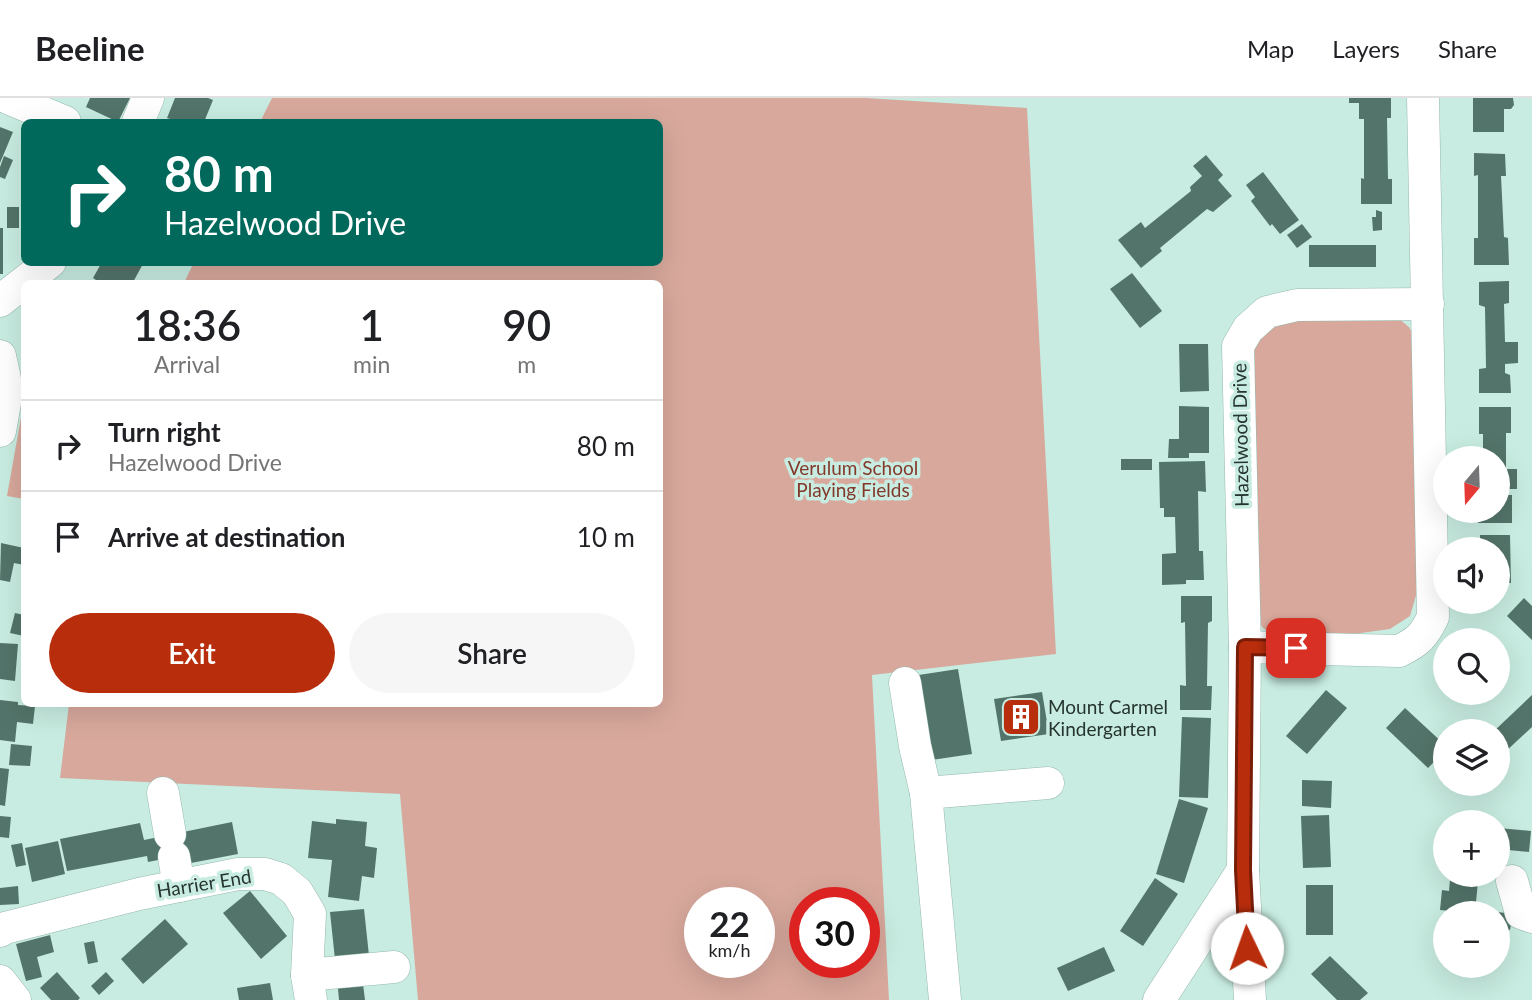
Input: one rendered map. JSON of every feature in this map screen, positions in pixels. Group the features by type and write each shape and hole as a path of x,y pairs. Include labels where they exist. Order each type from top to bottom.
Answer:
{"street":[{"path":"8,98 58,119"},
{"path":"139,119 148,98"},
{"path":"1245,647 1399,651 1415,644 1426,633 1433,617 1423,98"},
{"path":"27,280 45,266"},
{"path":"0,301 21,285"},
{"name":"Hazelwood Drive","path":"1250,1000 1243,870 1245,647 1238,346 1248,329 1267,312 1297,305 1428,304"},
{"path":"0,431 9,361"},
{"path":"905,683 926,793 945,1000"},
{"path":"926,793 1048,783"},
{"path":"163,793 174,859"},
{"name":"Harrier End","path":"0,931 126,897 174,859 238,874 265,874 281,879 297,892 310,915 309,988"},
{"path":"1159,1000 1243,870"},
{"path":"1512,881 1521,913 1532,917"},
{"path":"309,988 394,967"},
{"path":"0,981 15,1000"}],"green space":[{"name":"Verulum School Playing Fields","path":"272,98 866,98 1027,108 1056,654 872,675 889,1000 418,1000 400,794 60,778 69,707 663,707 663,280 185,280 192,266 663,266 663,119 262,119"},
{"path":"1292,318 1398,318 1409,327 1418,343 1417,592 1410,616 1390,629 1324,638 1280,638 1263,628 1250,612 1251,400 1255,339 1269,325"},
{"path":"21,417 21,498 7,496"}],"building":[{"path":"90,98 130,98 120,119 112,119 86,107"},
{"path":"175,98 213,100 205,119 167,118"},
{"path":"1349,98 1391,98 1391,118 1387,118 1388,179 1392,179 1392,204 1361,204 1361,178 1364,179 1364,119 1359,119 1359,103 1349,103"},
{"path":"1473,98 1513,98 1514,105 1511,109 1504,109 1504,132 1473,132"},
{"path":"0,127 13,132 0,163"},
{"path":"1474,153 1505,154 1506,176 1501,176 1504,237 1508,238 1509,265 1474,265 1474,238 1478,238 1478,175 1474,176"},
{"path":"1206,155 1223,175 1218,180 1232,196 1213,212 1207,209 1160,248 1162,251 1141,268 1118,240 1141,222 1145,228 1191,191 1190,187 1202,176 1193,166"},
{"path":"4,156 13,160 5,179 0,177"},
{"path":"1263,172 1299,220 1280,234 1272,224 1270,226 1251,201 1255,197 1246,185"},
{"path":"7,207 19,207 19,228 7,228"},
{"path":"1376,210 1382,212 1382,230 1373,231 1372,217 1376,217"},
{"path":"1302,224 1312,237 1297,248 1287,235"},
{"path":"0,228 3,228 3,274 0,274"},
{"path":"1309,245 1376,245 1376,267 1309,267"},
{"path":"100,266 142,266 134,280 93,278"},
{"path":"1132,273 1162,311 1140,328 1110,289"},
{"path":"1509,281 1509,303 1504,304 1505,342 1518,342 1518,363 1505,364 1505,373 1510,375 1511,393 1479,393 1479,369 1486,368 1485,307 1479,305 1479,282"},
{"path":"1179,344 1208,344 1209,391 1180,392"},
{"path":"1179,406 1209,407 1209,453 1189,453 1189,458 1168,458 1169,439 1179,439"},
{"path":"1479,407 1511,407 1511,433 1506,433 1506,446 1483,446 1483,434 1479,434"},
{"path":"1121,459 1152,459 1152,470 1121,470"},
{"path":"1205,461 1206,492 1198,491 1199,551 1203,551 1204,580 1186,580 1186,584 1162,585 1162,554 1176,553 1175,517 1164,517 1164,508 1160,508 1159,462"},
{"path":"1510,469 1517,469 1517,489 1510,489"},
{"path":"1510,495 1512,495 1510,523"},
{"path":"1510,535 1511,583 1510,537 1480,537"},
{"path":"1,543 21,547 21,564 14,563 10,582 0,580"},
{"path":"1181,596 1212,596 1212,621 1208,623 1207,686 1212,686 1211,710 1180,710 1180,685 1186,686 1185,622 1181,623"},
{"path":"1524,598 1532,606 1532,640 1507,616"},
{"path":"15,613 21,614 21,635 10,633"},
{"path":"0,643 18,644 15,681 0,679"},
{"path":"958,669 972,754 925,761 912,676"},
{"path":"1326,690 1347,708 1307,754 1286,736"},
{"name":"Mount Carmel Kindergarten","path":"1042,692 1049,734 1001,741 994,699"},
{"path":"1532,695 1532,727 1510,747 1510,719 1507,719"},
{"path":"0,700 18,702 21,707 35,707 33,724 17,722 15,742 0,740"},
{"path":"1405,708 1433,734 1433,763 1428,768 1386,728"},
{"path":"1182,717 1211,718 1208,798 1179,797"},
{"path":"11,744 32,746 30,766 9,765"},
{"path":"0,768 9,769 5,806 0,805"},
{"path":"1302,780 1332,781 1331,808 1302,806"},
{"path":"1179,799 1208,808 1184,883 1156,874"},
{"path":"1329,815 1331,867 1303,868 1301,816"},
{"path":"0,816 11,817 9,838 0,837"},
{"path":"336,819 367,822 365,846 377,848 374,878 362,876 359,901 328,897 332,860 308,858 312,821 336,824"},
{"path":"232,822 238,854 191,863 189,854 148,862 147,856 67,871 60,839 140,823 144,840"},
{"path":"1510,829 1531,831 1529,852 1510,850"},
{"path":"58,841 65,874 32,882 25,848"},
{"path":"22,843 26,865 16,867 11,845"},
{"path":"1155,878 1178,894 1143,946 1120,931"},
{"path":"1306,885 1333,885 1333,935 1306,935"},
{"path":"18,886 19,904 0,905 0,888"},
{"path":"1449,887 1477,887 1476,901 1441,901 1442,890 1449,891"},
{"path":"250,891 287,936 261,959 223,913"},
{"path":"364,909 370,965 336,969 330,912"},
{"path":"165,919 188,944 143,984 121,959"},
{"path":"50,935 54,952 37,957 42,977 26,981 16,944"},
{"path":"94,941 98,962 88,964 84,943"},
{"path":"1104,947 1115,971 1068,991 1057,968"},
{"path":"1330,956 1368,993 1360,1000 1337,1000 1311,974"},
{"path":"57,972 80,998 78,1000 51,1000 40,988"},
{"path":"106,972 114,981 99,995 91,986"},
{"path":"362,976 365,1000 339,1000 337,978"},
{"path":"270,983 273,1000 239,1000 237,988"}],"place":[{"name":"Mount Carmel Kindergarten","path":"1021,717"}],"route":[{"path":"1247,948 1243,870 1245,647 1296,648"}]}
